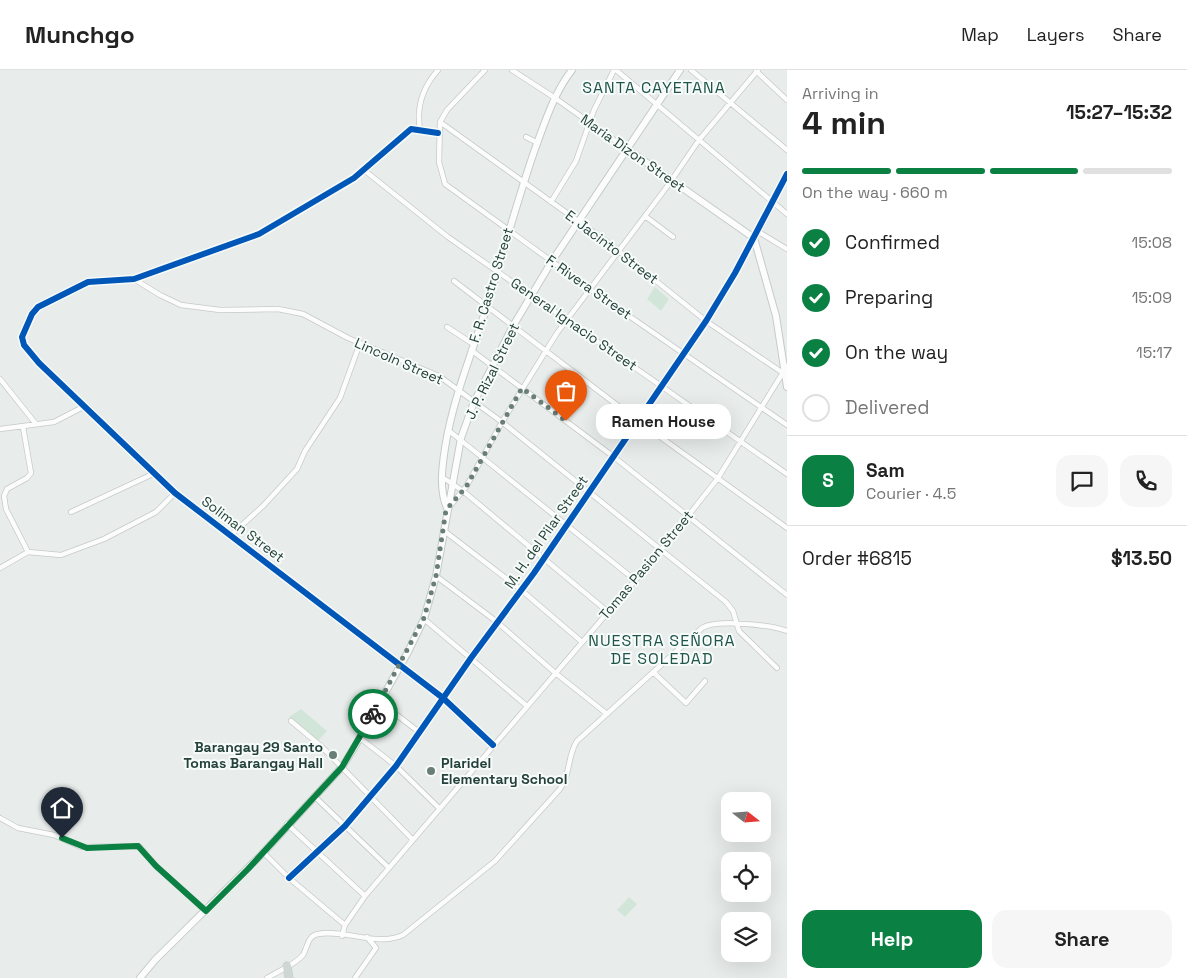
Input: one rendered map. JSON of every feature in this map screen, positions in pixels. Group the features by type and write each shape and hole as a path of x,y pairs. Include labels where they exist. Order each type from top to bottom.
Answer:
{"main road":[{"name":"F. R. Castro Street","path":"446,509 442,496 442,477 448,430 458,389 487,306 524,181 555,98 572,70"},
{"name":"J. P. Rizal Street","path":"140,978 264,852 287,824 342,767 349,757 401,665 424,618 436,576 446,509 461,438 474,402 513,326 552,261 680,70"},
{"name":"Maria Dizon Street","path":"627,149 754,238"},
{"path":"754,238 786,358 787,387"},
{"path":"285,967 285,978"},
{"path":"285,967 289,978"}],"street":[{"path":"420,129 419,120 422,96 428,81 438,70"},
{"path":"440,122 447,110 485,70"},
{"name":"Maria Dizon Street","path":"512,70 627,149"},
{"path":"551,202 576,160 589,122 615,70 787,214"},
{"path":"691,70 787,150"},
{"path":"446,509 463,491 545,351 672,180 699,140 729,103 757,71 787,100"},
{"name":"F. Rivera Street","path":"440,122 438,133 439,168 445,184 590,289 787,424"},
{"name":"E. Jacinto Street","path":"440,122 524,181 706,321 785,370"},
{"path":"134,279 259,234 344,185 414,128 438,133"},
{"path":"526,136 538,142"},
{"name":"General Ignacio Street","path":"364,170 448,237 787,474"},
{"name":"M. H. del Pilar Street","path":"290,878 345,826 396,766 470,658 567,526 706,321 754,238 787,174"},
{"path":"645,216 674,237"},
{"path":"757,230 787,249"},
{"name":"Soliman Street","path":"134,279 88,282 38,307 22,333 24,345 39,363 175,493 443,698 493,745"},
{"name":"Lincoln Street","path":"134,279 181,305 204,309 278,309 297,313 360,343 439,376 502,422 729,604 739,631 777,668"},
{"path":"454,281 638,421 787,528"},
{"path":"447,328 492,365 614,457 787,595"},
{"path":"231,535 263,506 297,469 309,445 340,398 360,343"},
{"name":"Tomas Pasion Street","path":"342,936 345,924 365,896 554,672 662,549 718,478 785,370"},
{"path":"0,379 36,424"},
{"path":"0,429 58,420 85,406"},
{"path":"23,426 31,473 27,478 7,489 4,501 28,552"},
{"path":"448,430 461,438 635,580"},
{"path":"71,512 154,473"},
{"path":"442,477 463,491 608,612"},
{"path":"0,568 28,552 61,555 96,542 156,512 175,493"},
{"path":"443,530 520,589 582,642"},
{"path":"436,576 497,622 606,714"},
{"path":"424,618 527,706"},
{"path":"267,978 302,955 313,936 317,934 392,938 403,935 495,861 567,779 574,745 706,625 736,624 773,627 787,631"},
{"path":"653,672 686,703 705,681"},
{"path":"380,702 419,732"},
{"path":"291,721 322,747 413,840"},
{"path":"360,738 396,766 440,809"},
{"path":"314,796 389,868"},
{"path":"0,818 18,828 54,835 81,847 138,846 156,866 206,911"},
{"path":"287,824 365,896"},
{"path":"264,852 290,878 345,924"},
{"path":"356,978 376,948 367,937"}],"green space":[{"path":"655,287 669,299 661,311 647,299"},
{"path":"301,709 327,731 318,741 289,717"},
{"path":"629,897 637,904 625,917 617,910"}],"cycle path":[{"path":"438,133 411,129 354,178 259,234 134,279 88,282 38,307 32,314 22,337 24,345 39,363 175,493 443,698 493,745"},
{"path":"289,878 345,826 396,766 471,658 534,573 706,321 735,273 787,174"}],"way so far":[{"path":"373,714 408,652 424,618 436,576 446,510 466,487 522,388 566,421"}],"place":[{"name":"Ramen House","path":"566,421"},
{"name":"Barangay 29 Santo Tomas Barangay Hall","path":"333,755"},
{"name":"Plaridel Elementary School","path":"431,771"}],"district":[{"name":"SANTA CAYETANA","path":"654,87"},
{"name":"NUESTRA SEÑORA DE SOLEDAD","path":"662,649"}],"route":[{"path":"62,838 77,846 87,848 138,846 156,866 206,911 248,869 287,824 342,767 373,714"}]}
